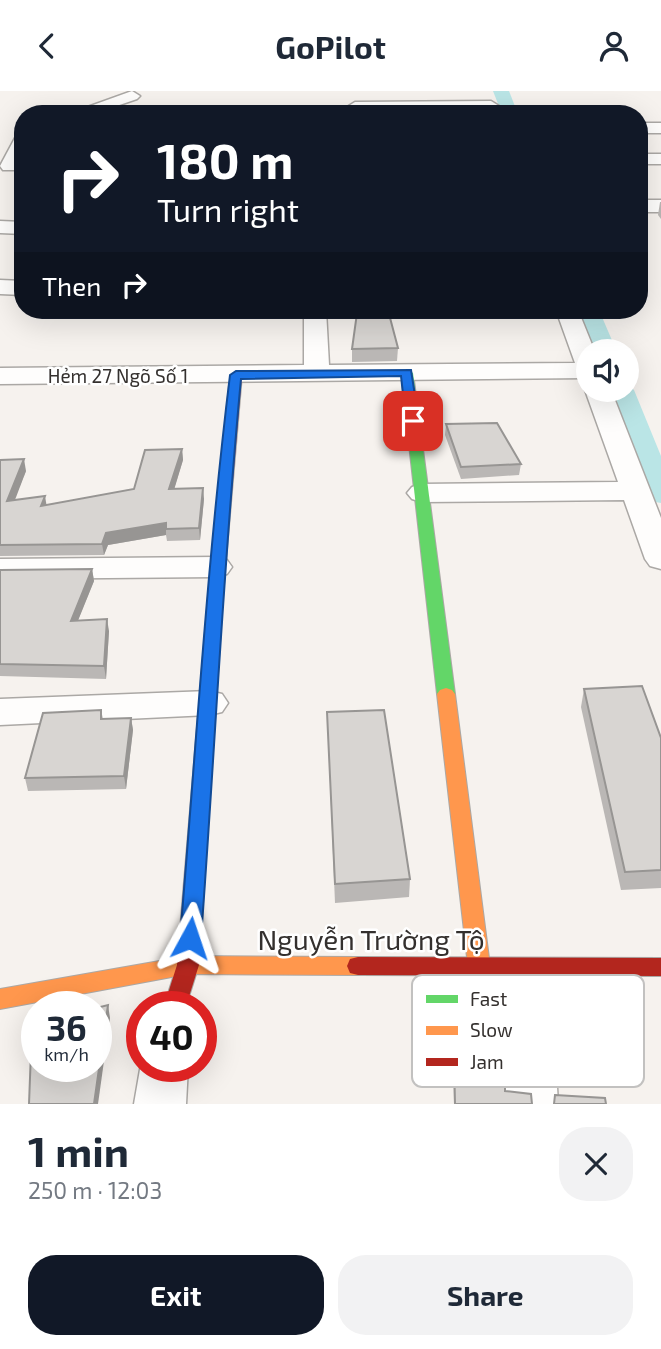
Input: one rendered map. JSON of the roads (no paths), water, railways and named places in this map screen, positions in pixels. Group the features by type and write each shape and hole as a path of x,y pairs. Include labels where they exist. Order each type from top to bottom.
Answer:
{"street":[{"path":"104,105 132,96"},
{"path":"445,105 490,104"},
{"path":"315,319 317,374"},
{"path":"570,319 578,339"},
{"name":"Hẻm 27 Ngõ Số 1","path":"0,376 407,373 576,367"},
{"path":"407,373 479,966"},
{"path":"180,991 188,965 209,702 216,567 236,375"},
{"path":"603,402 661,559"},
{"path":"422,493 636,491"},
{"path":"0,569 216,567"},
{"path":"0,712 209,702"},
{"name":"Nguyễn Trường Tộ","path":"0,999 188,965 661,967"},
{"path":"160,1104 162,1082"}],"waterway":[{"path":"501,91 506,105"},
{"path":"591,319 599,339"},
{"path":"625,402 661,494"}]}
